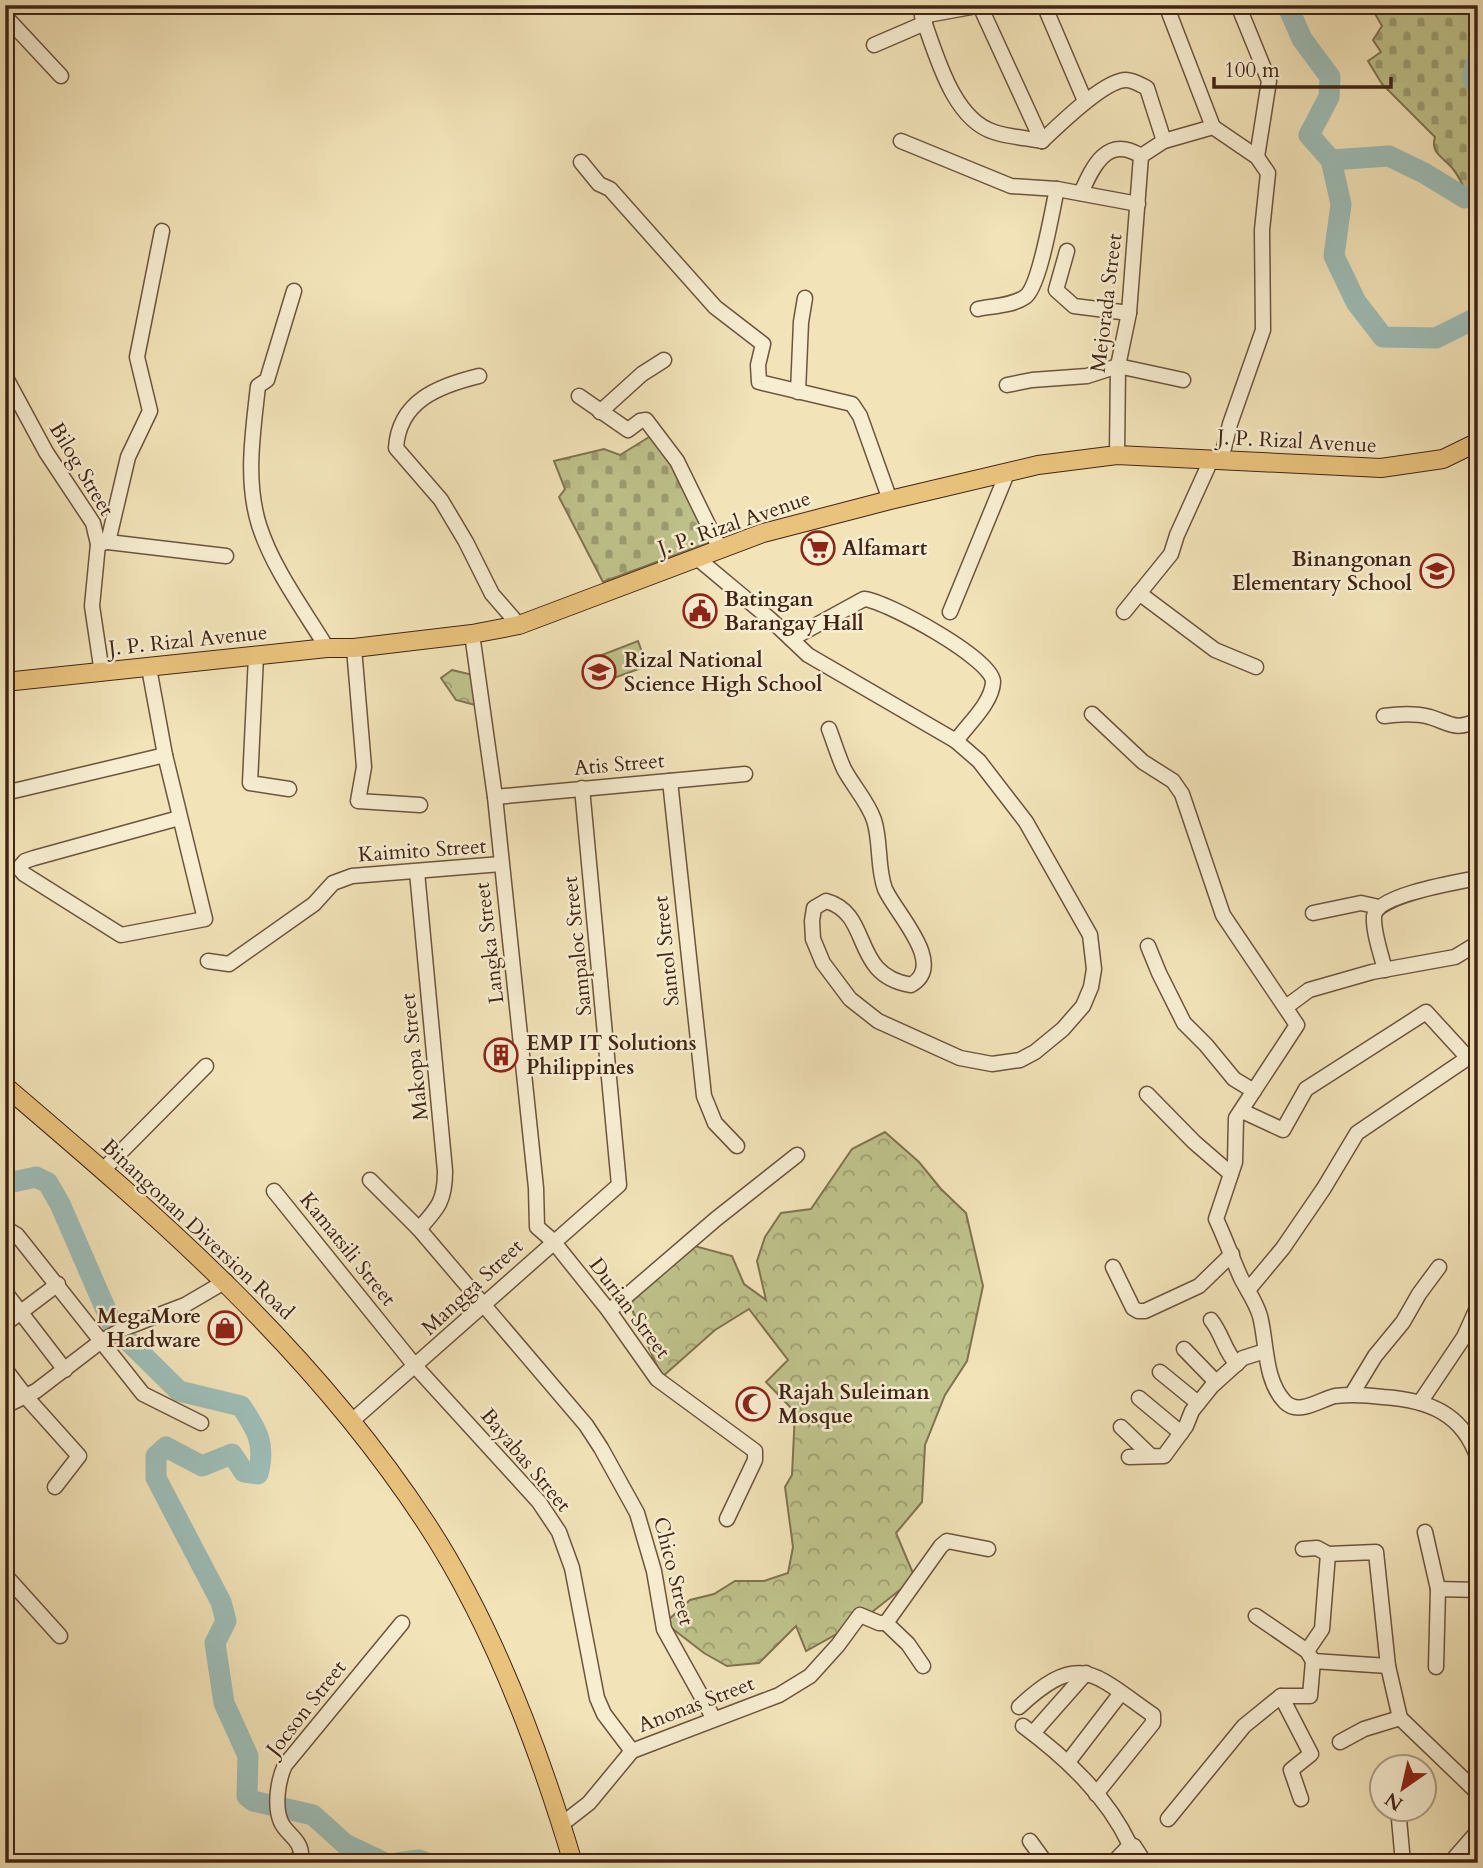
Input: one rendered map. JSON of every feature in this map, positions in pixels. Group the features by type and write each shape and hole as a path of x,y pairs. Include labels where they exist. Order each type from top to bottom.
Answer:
{"main road":[{"name":"J. P. Rizal Avenue","path":"5,682 327,648 354,648 472,634 519,625 763,533 1008,471 1063,461 1117,455 1297,466 1381,468 1443,459 1478,442"},
{"name":"Binangonan Diversion Road","path":"5,1086 226,1281 289,1346 353,1420 427,1524 458,1578 524,1719 562,1824 573,1863"}],"street":[{"path":"981,5 1042,141 992,131 969,115 956,100 922,16 981,5"},
{"path":"1044,5 1085,101"},
{"path":"1124,612 1171,554 1177,534 1216,460 1263,330 1262,230 1268,173 1256,157 1213,127 1166,5"},
{"path":"1238,5 1269,81 1256,157"},
{"path":"5,16 61,76"},
{"path":"874,45 925,23"},
{"path":"1042,141 1085,101 1119,82 1128,80 1147,88 1164,141"},
{"path":"1081,193 1096,163 1107,152 1125,148 1141,156 1164,141 1213,127"},
{"path":"901,141 1010,186 1057,189 1138,204"},
{"name":"Mejorada Street","path":"1117,455 1118,366 1129,313 1141,156"},
{"path":"580,162 599,184 610,189 715,307 763,344 758,365 759,382 852,404 860,416 890,500"},
{"path":"978,309 1018,301 1031,292 1057,189"},
{"path":"162,231 137,357 150,411 128,457 103,543 226,556"},
{"path":"1067,251 1056,290 1074,306 1129,313"},
{"path":"294,291 267,380 258,386 250,459 253,492 259,526 278,566 327,648"},
{"path":"798,392 801,322 805,298"},
{"path":"600,412 642,374 664,360"},
{"path":"1007,385 1032,380 1087,376 1118,366 1183,380"},
{"name":"Bilog Street","path":"5,376 46,452 93,523 103,543 92,606 102,673"},
{"path":"479,376 429,393 402,421 396,448 441,500 492,594 519,625"},
{"path":"579,397 628,430 646,419 677,461 720,549"},
{"path":"950,612 1008,471"},
{"path":"697,558 808,655 956,741 979,761 1026,822 1090,936 1094,969 1091,987 1083,1006 1063,1029 1035,1052 1020,1060 992,1064 960,1058 878,1021 850,999 823,963 813,939 812,921 814,908 826,901 840,905 849,913 871,961 895,983 911,985 920,981 924,961 920,946 884,887 874,818 844,769 829,729"},
{"path":"1139,593 1215,650 1256,667"},
{"path":"790,639 864,599 875,600 938,632 976,660 993,679 988,698 956,741"},
{"name":"Langka Street","path":"472,634 495,797 536,1188 537,1227 553,1241"},
{"path":"354,648 364,767 358,801 420,805"},
{"path":"256,656 250,783 289,789"},
{"path":"149,668 179,818 205,919 121,935 24,874 19,868 24,861 179,818"},
{"path":"1092,714 1143,762 1173,781 1182,794 1223,915 1297,1025 1236,1118 1235,1162 1216,1219 1260,1315 1265,1351 1275,1383 1285,1402 1293,1406 1305,1407 1334,1396 1352,1394 1421,1401 1437,1408 1475,1440 1478,1459"},
{"path":"1384,716 1404,714 1428,717 1454,727 1478,720"},
{"path":"5,793 165,755"},
{"name":"Atis Street","path":"495,797 745,774"},
{"name":"Santol Street","path":"670,781 704,1096 715,1124 737,1146"},
{"name":"Sampaloc Street","path":"582,788 619,1185"},
{"name":"Kaimito Street","path":"208,961 229,964 314,904 333,883 344,878 501,864"},
{"name":"Makopa Street","path":"417,872 445,1171 443,1199 419,1229"},
{"path":"1385,970 1374,914 1379,907 1425,889 1478,878"},
{"path":"1312,913 1361,903 1379,907"},
{"path":"1148,946 1184,1023 1234,1079 1254,1091"},
{"path":"1286,1007 1309,990 1385,970 1455,957 1476,947"},
{"path":"1242,1111 1283,1130 1306,1089 1426,1012 1473,1055 1357,1133 1283,1248 1248,1290"},
{"path":"103,1170 206,1066"},
{"path":"1147,1094 1194,1142 1231,1174"},
{"path":"609,1311 716,1219 797,1155"},
{"name":"Chico Street","path":"370,1180 419,1229 586,1425 637,1513 654,1570 664,1629 714,1719"},
{"name":"Mangga Street","path":"353,1420 619,1185"},
{"name":"Kamatsili Street","path":"274,1191 416,1367"},
{"path":"5,1238 12,1232 17,1235 143,1394 201,1423"},
{"name":"Durian Street","path":"553,1241 609,1311 657,1379 755,1451 754,1460 727,1520"},
{"path":"1113,1267 1132,1308 1145,1311 1199,1286 1232,1255"},
{"path":"1352,1394 1375,1356 1404,1322 1419,1293 1439,1267"},
{"path":"5,1406 27,1398 100,1342 121,1330 185,1305 226,1281"},
{"path":"5,1324 58,1284"},
{"path":"5,1292 65,1370"},
{"path":"1421,1401 1464,1337 1478,1306"},
{"path":"1211,1320 1222,1333 1229,1356 1237,1364"},
{"path":"1184,1349 1216,1382"},
{"path":"1129,1457 1164,1456 1198,1403 1216,1382 1243,1358 1265,1351"},
{"name":"Bayabas Street","path":"416,1367 539,1502 559,1532 572,1567 597,1698 604,1714 632,1751"},
{"path":"5,1368 27,1398 79,1456 55,1487"},
{"path":"1160,1372 1198,1403"},
{"path":"1139,1398 1181,1433"},
{"path":"1121,1427 1151,1456"},
{"path":"1425,1532 1438,1589 1436,1667"},
{"path":"923,1666 908,1644 886,1623 947,1541 988,1549"},
{"path":"1303,1549 1317,1548 1328,1554 1376,1552 1388,1666 1400,1718 1478,1793"},
{"path":"1168,1819 1244,1726 1280,1696 1311,1696 1310,1656 1322,1629 1328,1554"},
{"path":"5,1575 60,1636"},
{"path":"1438,1589 1478,1590"},
{"name":"Anonas Street","path":"562,1824 589,1803 632,1751 779,1695 810,1676 860,1615 886,1623"},
{"path":"1256,1616 1310,1656 1388,1666"},
{"name":"Jocson Street","path":"292,1863 301,1856 301,1850 282,1824 279,1778 285,1765 402,1623"},
{"path":"1019,1707 1041,1686 1065,1675 1081,1672 1097,1676 1153,1715 1154,1719 1096,1794"},
{"path":"1086,1674 1028,1729 1077,1770 1120,1825 1129,1845 1134,1846 1145,1863"},
{"path":"1068,1762 1121,1693"},
{"path":"1280,1696 1311,1754 1291,1770 1301,1799"},
{"path":"1340,1742 1364,1729 1400,1718"},
{"path":"1400,1822 1404,1863"},
{"path":"1450,1863 1478,1832"},
{"path":"1030,1841 1046,1863"},
{"path":"1113,1863 1129,1845"}],"green space":[{"path":"1370,5 1478,5 1478,47 1470,78 1478,110 1478,186 1467,193 1455,172 1436,151 1435,137 1382,84 1368,61 1381,52 1373,40 1382,26"},
{"path":"654,434 665,449 713,541 603,582 559,497 565,489 554,461 604,449 620,455"},
{"path":"638,641 647,666 603,682 594,658"},
{"path":"452,670 473,675 475,705 456,700 441,678"},
{"path":"885,1132 919,1162 941,1189 966,1213 983,1286 967,1361 945,1395 925,1445 922,1502 896,1533 915,1578 862,1620 806,1651 796,1626 759,1663 727,1666 704,1653 665,1623 690,1600 714,1594 735,1581 764,1581 788,1573 793,1547 785,1487 792,1475 795,1412 766,1382 788,1360 749,1309 715,1330 662,1377 628,1301 691,1245 732,1256 744,1284 766,1300 757,1261 765,1237 781,1213 811,1209 852,1149"}],"waterway":[{"path":"1287,5 1302,39 1330,77 1329,97 1309,135 1331,160 1341,204 1334,256 1356,302 1383,337 1436,338 1478,317"},
{"path":"1478,56 1472,76 1478,90"},
{"path":"1331,160 1389,156 1465,198 1478,193"},
{"path":"5,1182 36,1177 48,1183 60,1204 113,1326 179,1391 241,1406 252,1423 261,1454 258,1474 244,1472 232,1454 202,1466 166,1447 156,1456 156,1478 221,1602 226,1621 215,1643 224,1703 248,1756 247,1796 253,1801 313,1815 345,1844 385,1863"},
{"path":"397,1863 419,1860 427,1863"}],"place":[{"name":"Alfamart","path":"818,548"},
{"name":"Binangonan Elementary School","path":"1437,571"},
{"name":"Batingan Barangay Hall","path":"700,611"},
{"name":"Rizal National Science High School","path":"599,672"},
{"name":"EMP IT Solutions Philippines","path":"501,1055"},
{"name":"MegaMore Hardware","path":"225,1328"},
{"name":"Rajah Suleiman Mosque","path":"753,1404"}]}
